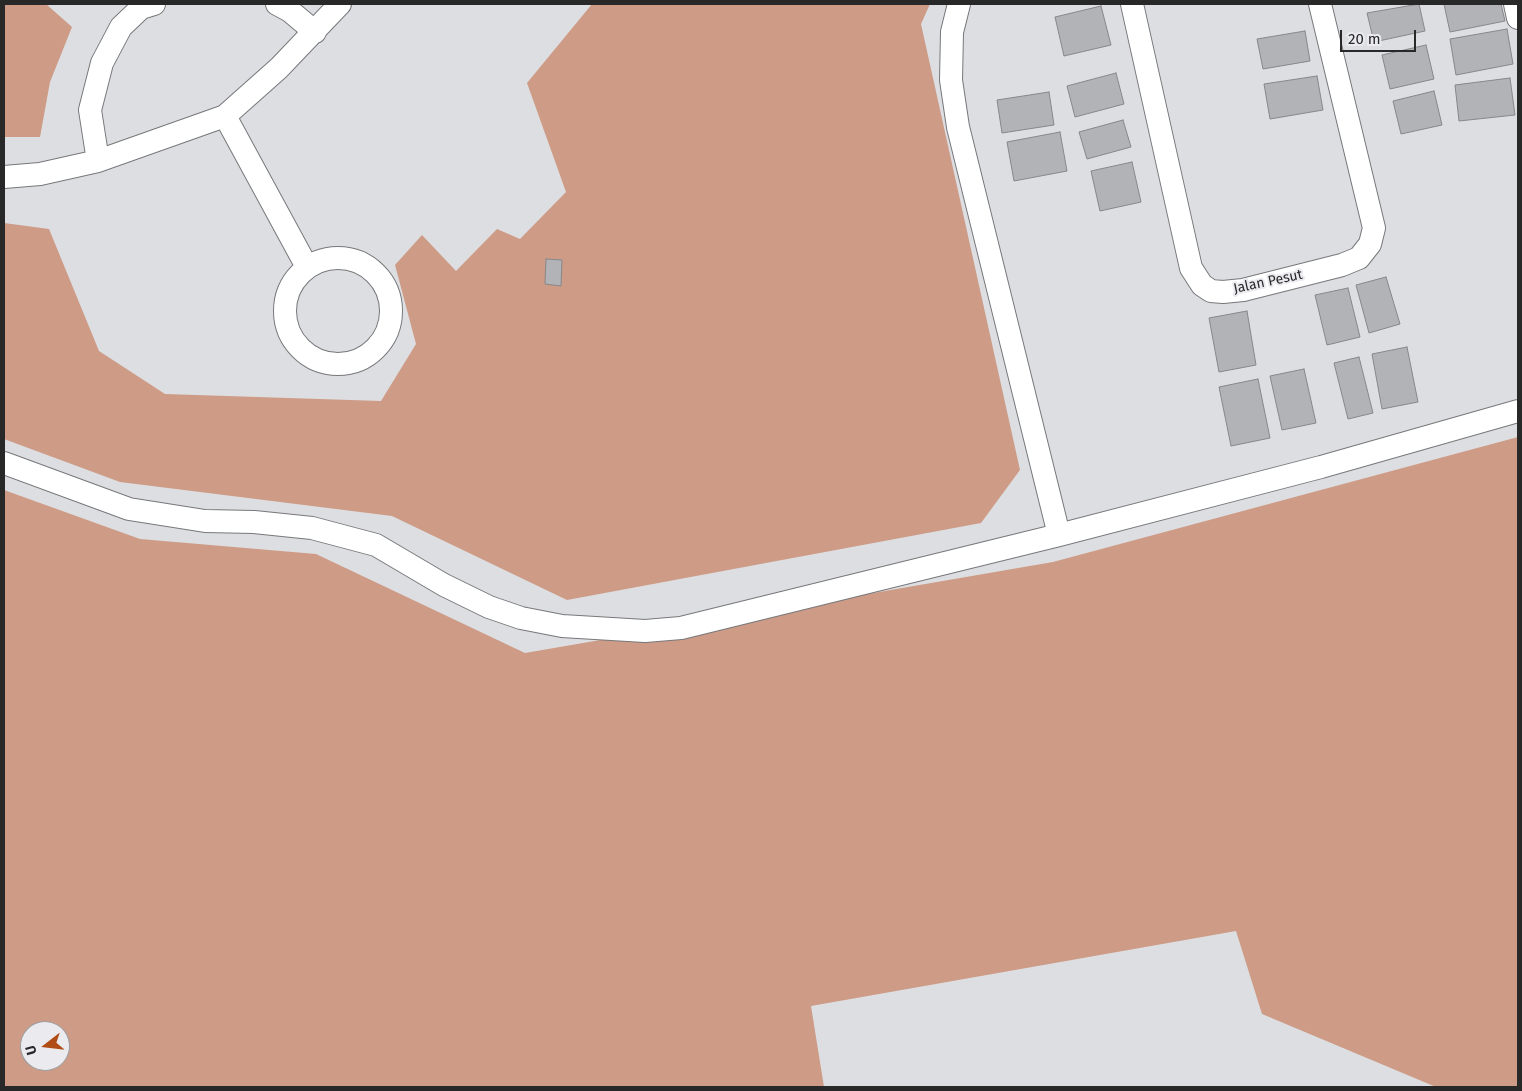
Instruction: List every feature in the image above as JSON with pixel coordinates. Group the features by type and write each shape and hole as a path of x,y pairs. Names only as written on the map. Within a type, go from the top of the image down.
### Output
{"street":[{"path":"98,161 90,110 102,63 121,27 141,8 154,4"},
{"path":"277,4 290,11 315,32"},
{"path":"4,177 40,174 98,161 225,116 279,68 340,4"},
{"path":"958,4 952,32 951,80 958,127 1059,535"},
{"name":"Jalan Pesut","path":"1132,4 1191,268 1202,285 1211,291 1223,292 1243,290 1342,265 1359,258 1370,244 1374,228 1320,4"},
{"path":"1515,4 1518,18"},
{"path":"225,116 307,267"},
{"path":"340,257 357,260 372,269 384,283 390,299 391,317 386,334 376,348 362,359 345,364 328,364 311,357 297,346 288,330 284,313 287,296 294,279 307,267 323,259 340,257"},
{"path":"4,463 129,509 205,521 254,522 312,528 376,545 444,585 489,607 521,618 562,626 599,630 646,631 681,628 1059,535 1321,467 1518,411"}],"shaded area":[{"path":"4,4 46,4 72,27 50,82 40,137 4,137"},
{"path":"592,4 930,4 921,24 1020,470 981,523 567,600 392,516 120,482 4,439 4,223 49,229 99,351 165,394 381,401 416,344 395,265 422,235 456,271 497,229 520,239 566,192 527,83"},
{"path":"1518,437 1518,1087 1436,1087 1262,1014 1236,931 811,1006 824,1087 4,1087 4,490 140,539 316,554 525,653 1053,562"}],"building":[{"path":"1419,4 1425,31 1374,42 1367,13"},
{"path":"1444,4 1501,4 1505,21 1450,32"},
{"path":"1101,6 1111,45 1064,56 1055,17"},
{"path":"1507,29 1513,64 1456,75 1450,39"},
{"path":"1305,31 1310,61 1263,69 1257,39"},
{"path":"1426,45 1434,79 1390,89 1382,55"},
{"path":"1116,73 1124,104 1075,117 1067,86"},
{"path":"1317,76 1323,110 1270,119 1264,84"},
{"path":"1510,78 1515,115 1459,121 1455,85"},
{"path":"1434,91 1442,125 1401,134 1393,101"},
{"path":"1049,92 1054,125 1002,133 997,100"},
{"path":"1123,120 1131,147 1087,159 1079,132"},
{"path":"1060,132 1067,171 1014,181 1007,142"},
{"path":"1132,162 1141,202 1100,211 1091,171"},
{"path":"546,259 562,260 561,286 545,284"},
{"path":"1386,277 1400,324 1369,333 1356,285"},
{"path":"1348,288 1360,337 1327,345 1315,295"},
{"path":"1247,311 1256,365 1219,372 1209,318"},
{"path":"1407,347 1418,402 1382,409 1372,354"},
{"path":"1359,357 1373,413 1348,419 1334,363"},
{"path":"1304,369 1316,423 1282,430 1270,376"},
{"path":"1258,379 1270,438 1231,446 1219,387"}]}
